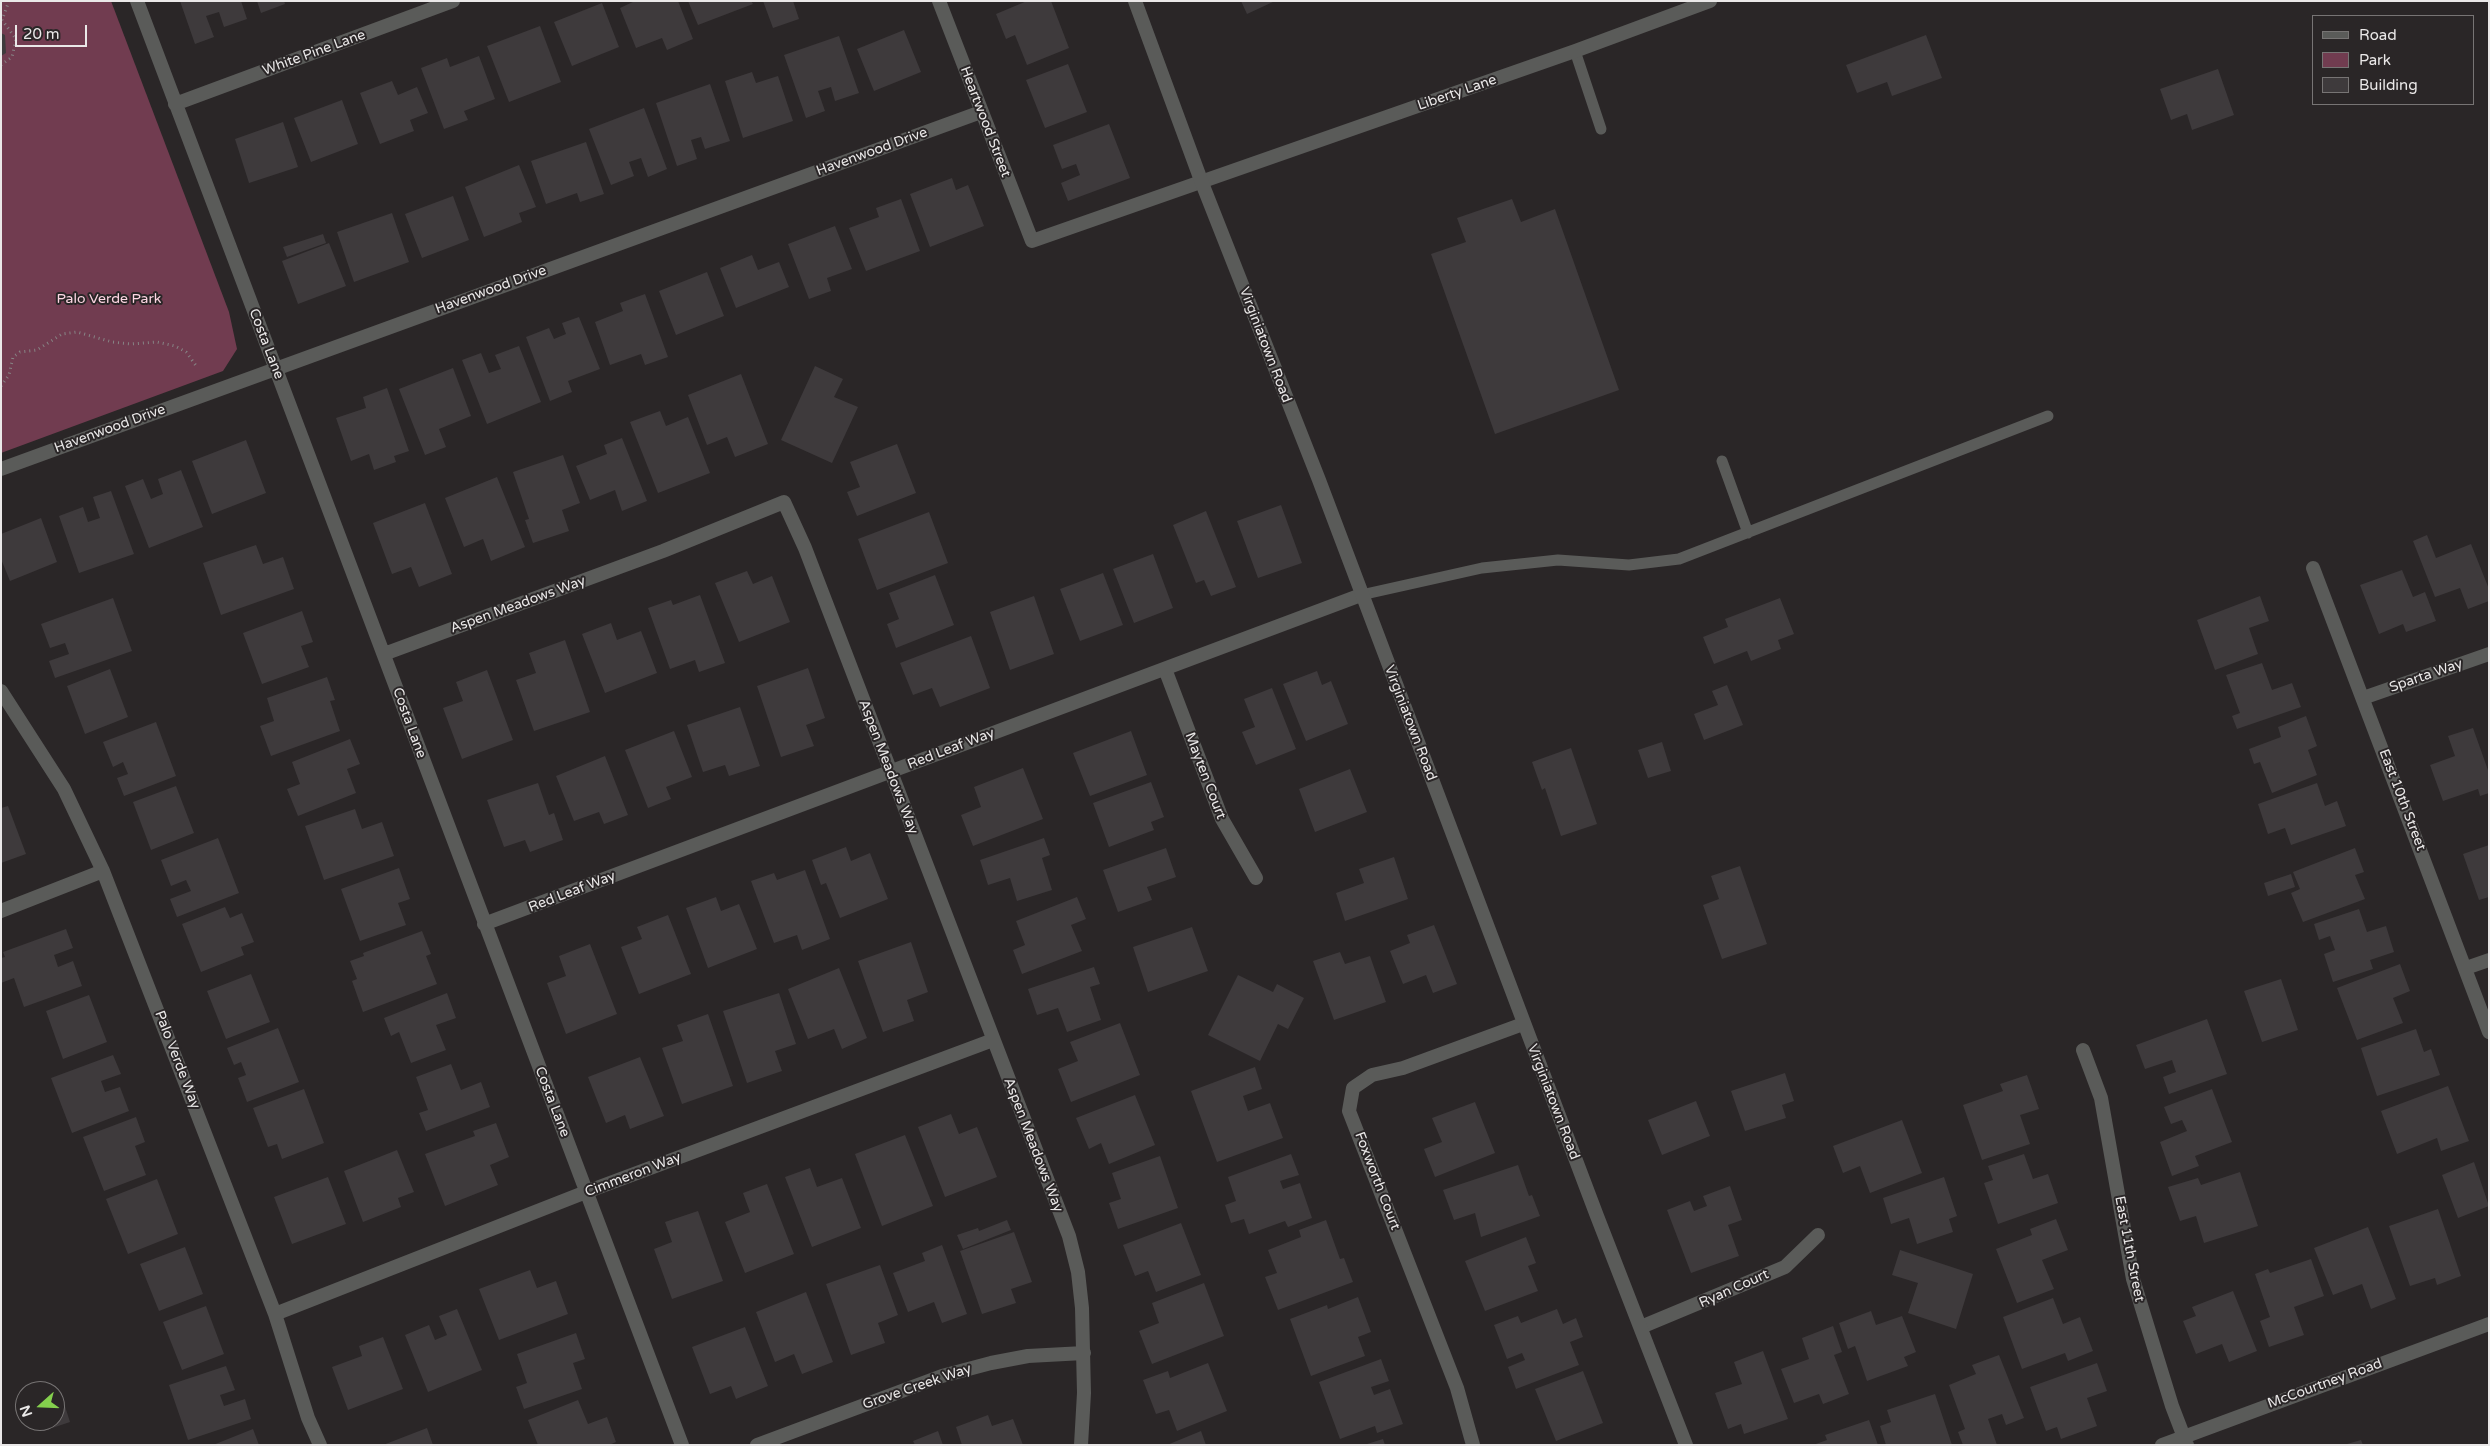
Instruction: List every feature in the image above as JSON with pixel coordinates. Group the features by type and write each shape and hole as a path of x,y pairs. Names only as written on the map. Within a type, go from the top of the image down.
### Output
{"street":[{"name":"Costa Lane","path":"137,1 682,1445"},
{"name":"White Pine Lane","path":"175,104 453,1"},
{"name":"Heartwood Street","path":"940,1 1032,241"},
{"name":"Virginiatown Road","path":"1135,1 1202,183 1319,480 1523,1024 1686,1445"},
{"name":"Liberty Lane","path":"1032,241 1575,52 1710,1"},
{"name":"Havenwood Drive","path":"1,469 981,112"},
{"name":"Aspen Meadows Way","path":"384,654 663,551 784,502 805,548 889,772 1069,1236 1078,1272 1084,1352 1081,1445"},
{"name":"East 10th Street","path":"2313,568 2489,1032"},
{"name":"Red Leaf Way","path":"484,924 1361,596"},
{"name":"Sparta Way","path":"2363,698 2489,654"},
{"name":"Mayten Court","path":"1165,669 1222,820 1256,878"},
{"name":"Palo Verde Way","path":"1,691 64,789 103,871 275,1314 308,1418 320,1445"},
{"path":"1,910 103,871"},
{"path":"2466,968 2489,960"},
{"name":"Foxworth Court","path":"1473,1445 1457,1388 1349,1111 1352,1088 1372,1075 1403,1068 1523,1024"},
{"name":"Cimmeron Way","path":"275,1314 586,1192 993,1040"},
{"name":"East 11th Street","path":"2084,1050 2101,1098 2132,1279 2185,1441"},
{"name":"Ryan Court","path":"1641,1327 1785,1267 1818,1235"},
{"name":"McCourtney Road","path":"2162,1445 2185,1441 2489,1324"},
{"name":"Grove Creek Way","path":"757,1445 942,1376 991,1363 1028,1356 1084,1352"}],"lane":[{"path":"1575,52 1601,129"},
{"path":"1361,596 1482,568 1558,560 1629,565 1679,559 2048,416"},
{"path":"1722,461 1748,532"}],"path":[{"path":"1,65 12,58 16,40 2,20 9,1"},
{"path":"1,386 8,376 13,357 20,352 37,350 62,334 77,332 112,342 131,344 157,342 175,346 186,352 197,367"}],"green space":[{"name":"Palo Verde Park","path":"1,1 111,1 229,312 237,349 223,371 1,453"}],"building":[{"path":"180,1 241,1 247,19 224,27 219,12 206,16 214,37 195,44"},
{"path":"257,1 284,1 285,4 261,13"},
{"path":"635,1 678,1 693,39 667,50 662,38 636,48 620,8"},
{"path":"688,1 751,1 753,4 698,25"},
{"path":"763,1 793,1 799,19 773,28"},
{"path":"1027,1 1051,1 1069,48 1027,65 1015,35 1006,39 996,14"},
{"path":"1241,1 1275,1 1247,14"},
{"path":"602,3 619,47 572,66 554,22"},
{"path":"540,26 561,82 509,102 487,46"},
{"path":"904,30 921,72 874,91 857,49"},
{"path":"1,33 5,35 6,53 1,56"},
{"path":"1926,35 1942,78 1892,96 1887,82 1857,93 1846,65"},
{"path":"839,36 859,93 835,101 831,87 818,91 825,111 806,118 784,55"},
{"path":"479,56 495,99 464,111 468,120 444,129 421,68 447,58 450,67"},
{"path":"1068,64 1087,112 1045,128 1026,80"},
{"path":"2218,69 2234,115 2192,130 2187,114 2171,120 2160,89"},
{"path":"752,72 756,83 778,76 793,121 743,138 725,81"},
{"path":"392,81 398,95 417,87 428,113 410,120 414,131 380,144 360,93"},
{"path":"710,84 730,141 705,149 701,137 691,140 697,159 677,166 656,103"},
{"path":"342,100 358,144 311,162 294,118"},
{"path":"644,108 667,169 648,177 641,158 629,162 634,176 611,185 589,129"},
{"path":"283,122 298,167 249,183 235,139"},
{"path":"1109,124 1130,178 1068,201 1061,183 1080,175 1076,164 1062,169 1053,145"},
{"path":"586,142 604,194 580,202 577,193 546,204 531,161"},
{"path":"519,165 536,207 519,213 522,222 484,237 465,187"},
{"path":"952,178 956,190 968,185 984,226 930,247 910,194"},
{"path":"453,196 469,240 422,258 405,214"},
{"path":"901,199 920,251 866,271 849,228 879,217 876,208"},
{"path":"1512,199 1521,222 1555,209 1619,390 1495,434 1431,254 1466,242 1457,218"},
{"path":"392,213 409,262 354,282 337,232"},
{"path":"835,226 852,269 827,278 831,291 809,299 788,244"},
{"path":"323,234 326,243 287,257 283,247"},
{"path":"329,243 346,286 298,304 282,261"},
{"path":"752,255 758,270 779,262 789,287 736,308 720,268"},
{"path":"707,272 724,316 676,335 659,291"},
{"path":"645,294 668,357 645,365 641,354 610,365 595,322 623,311 620,303"},
{"path":"579,317 600,369 568,381 572,392 550,401 526,337 549,328 554,339 566,334 562,323"},
{"path":"519,346 541,402 487,424 462,360 481,353 489,373 501,369 495,355"},
{"path":"815,366 843,379 834,397 858,407 832,463 781,440"},
{"path":"453,368 471,416 439,429 446,447 425,455 399,389"},
{"path":"741,374 768,444 735,457 727,437 707,445 688,395"},
{"path":"387,388 409,451 394,456 396,462 374,470 369,454 351,461 336,418 366,408 363,397"},
{"path":"660,411 666,426 688,417 710,473 658,493 630,422"},
{"path":"622,438 647,501 622,511 615,490 590,500 576,466 607,454 604,445"},
{"path":"246,440 266,493 212,514 192,461"},
{"path":"897,444 916,493 857,516 847,492 860,487 850,462"},
{"path":"563,455 580,503 562,510 569,531 533,543 525,520 529,519 513,472"},
{"path":"181,470 203,527 149,548 125,486 143,479 151,499 163,494 158,479"},
{"path":"497,477 525,547 491,561 483,539 464,547 445,498"},
{"path":"111,491 134,554 79,573 59,516 83,507 88,522 100,518 93,497"},
{"path":"425,503 452,574 419,587 411,567 392,574 373,523"},
{"path":"1281,505 1302,563 1258,578 1237,521"},
{"path":"1206,511 1236,587 1211,596 1204,580 1196,583 1173,525"},
{"path":"929,512 948,563 877,590 858,539"},
{"path":"41,518 57,562 10,581 1,559 1,534"},
{"path":"2427,535 2436,558 2471,544 2489,589 2489,601 2468,609 2460,588 2435,597 2413,541"},
{"path":"256,545 263,564 283,557 294,589 221,615 203,563"},
{"path":"1153,554 1173,608 1134,623 1113,569"},
{"path":"2402,570 2413,597 2425,592 2436,621 2406,632 2403,624 2379,634 2360,585"},
{"path":"747,571 753,584 772,576 790,622 739,642 715,583"},
{"path":"1103,573 1123,625 1080,641 1060,589"},
{"path":"935,575 954,625 896,648 887,624 899,619 889,593"},
{"path":"700,595 725,663 699,672 695,660 670,669 648,608 671,600 673,605"},
{"path":"1034,596 1054,654 1010,670 990,612"},
{"path":"2260,596 2269,621 2249,628 2258,654 2215,670 2197,620"},
{"path":"113,598 132,651 55,678 49,661 69,654 65,643 50,648 41,624"},
{"path":"1780,598 1794,634 1778,640 1781,649 1751,661 1747,651 1714,664 1703,637 1728,627 1725,619"},
{"path":"302,611 313,642 301,646 309,667 262,684 243,633"},
{"path":"611,623 617,640 641,631 657,673 605,693 582,634"},
{"path":"971,636 990,688 940,707 932,688 913,695 900,663"},
{"path":"565,640 590,712 534,731 516,680 536,673 529,653"},
{"path":"2262,663 2272,690 2292,683 2301,707 2237,729 2232,716 2240,713 2226,675"},
{"path":"808,668 825,718 806,725 814,746 781,757 757,686"},
{"path":"110,669 128,717 85,734 67,686"},
{"path":"487,670 513,740 462,759 443,708 463,701 456,682"},
{"path":"1317,671 1322,685 1331,681 1348,724 1306,741 1283,684"},
{"path":"327,677 335,700 330,701 340,731 271,756 260,726 274,721 267,698"},
{"path":"1727,685 1743,725 1704,740 1694,714 1718,705 1712,691"},
{"path":"1272,688 1296,749 1256,765 1242,732 1255,727 1244,699"},
{"path":"740,707 760,766 729,776 725,765 703,772 687,725"},
{"path":"2306,716 2317,746 2308,750 2317,775 2272,793 2260,762 2254,764 2249,749 2281,737 2278,727"},
{"path":"156,722 176,776 124,796 117,778 128,774 123,762 113,767 103,742"},
{"path":"2473,728 2489,773 2489,793 2480,796 2478,789 2443,801 2430,765 2455,756 2448,736"},
{"path":"674,731 692,777 666,787 671,799 648,808 625,750"},
{"path":"1131,731 1147,775 1090,796 1073,753"},
{"path":"350,739 360,764 347,769 356,793 298,816 287,789 300,784 292,762"},
{"path":"1662,742 1671,771 1648,778 1638,750"},
{"path":"1571,748 1597,824 1561,836 1545,788 1542,790 1532,762"},
{"path":"605,756 628,815 604,824 599,812 574,821 556,776"},
{"path":"1023,768 1043,819 973,846 961,815 981,807 974,787"},
{"path":"1350,769 1367,812 1315,832 1299,789"},
{"path":"1151,782 1164,817 1151,822 1154,830 1109,847 1093,803"},
{"path":"538,783 549,815 554,813 563,840 530,852 525,840 504,847 487,800"},
{"path":"2317,783 2325,806 2337,801 2346,826 2291,845 2285,828 2268,834 2258,804"},
{"path":"176,786 194,833 151,850 133,802"},
{"path":"8,806 26,854 1,863 1,808"},
{"path":"355,809 362,829 382,822 394,856 324,880 305,826"},
{"path":"218,838 239,893 177,917 170,899 191,891 186,880 171,886 161,860"},
{"path":"1044,838 1050,855 1042,858 1052,890 1017,901 1010,878 988,885 980,860"},
{"path":"2489,845 2489,897 2479,900 2463,854"},
{"path":"846,847 851,861 870,853 888,899 840,918 826,883 821,885 812,860"},
{"path":"1166,848 1176,877 1147,887 1152,900 1118,912 1103,870"},
{"path":"2355,848 2364,872 2355,875 2365,899 2303,922 2291,893 2300,889 2293,872"},
{"path":"1394,857 1408,899 1345,921 1336,893 1364,883 1359,869"},
{"path":"1740,866 1767,944 1722,959 1703,905 1719,899 1711,876"},
{"path":"399,868 410,899 398,903 406,925 360,941 341,889"},
{"path":"805,870 830,939 802,950 797,935 774,943 751,881 774,873 777,880"},
{"path":"2291,874 2295,887 2268,896 2264,883"},
{"path":"716,897 721,911 739,904 757,949 708,968 686,908"},
{"path":"1077,897 1086,919 1071,925 1082,951 1022,974 1013,950 1025,945 1016,921"},
{"path":"225,907 230,918 242,913 254,942 241,947 244,955 201,972 182,924"},
{"path":"2359,909 2367,932 2386,926 2394,952 2370,960 2373,969 2333,982 2324,954 2335,950 2330,936 2319,940 2314,924"},
{"path":"668,915 691,974 639,994 621,947 642,939 637,927"},
{"path":"1434,925 1457,984 1433,993 1426,975 1403,984 1390,951 1410,943 1407,935"},
{"path":"1192,927 1208,971 1148,992 1133,947"},
{"path":"66,929 73,948 54,955 58,967 73,961 82,986 24,1007 14,978 1,983 1,958 5,957 3,952"},
{"path":"422,931 431,954 426,956 437,984 363,1012 352,981 357,979 350,961 364,956 363,953"},
{"path":"911,942 928,992 907,1000 914,1021 883,1032 858,961"},
{"path":"590,944 617,1014 566,1034 547,983 566,976 559,956"},
{"path":"1340,952 1345,964 1370,956 1386,1002 1334,1020 1313,961"},
{"path":"2400,964 2410,991 2393,998 2403,1023 2357,1040 2337,988"},
{"path":"1094,967 1100,984 1090,987 1101,1020 1067,1032 1058,1008 1037,1015 1028,989"},
{"path":"839,968 867,1038 842,1049 834,1029 808,1039 788,989"},
{"path":"251,974 270,1022 226,1039 207,991"},
{"path":"1238,975 1273,992 1277,984 1304,998 1288,1029 1278,1024 1260,1061 1208,1035"},
{"path":"2281,979 2298,1030 2262,1042 2244,991"},
{"path":"447,993 456,1018 436,1025 446,1050 411,1063 399,1032 391,1036 384,1018"},
{"path":"779,993 796,1044 775,1051 782,1071 747,1083 723,1011"},
{"path":"89,995 107,1042 63,1059 46,1011"},
{"path":"708,1014 733,1086 682,1104 662,1048 683,1041 677,1025"},
{"path":"2207,1019 2227,1074 2169,1094 2163,1077 2176,1072 2172,1060 2145,1069 2136,1045"},
{"path":"1120,1023 1140,1075 1071,1102 1058,1069 1078,1061 1070,1042"},
{"path":"278,1028 299,1082 247,1102 238,1078 246,1075 241,1062 234,1065 227,1048"},
{"path":"2416,1029 2424,1052 2431,1049 2440,1075 2377,1096 2361,1048"},
{"path":"113,1055 121,1074 101,1081 105,1092 120,1087 129,1111 72,1133 51,1078"},
{"path":"640,1057 664,1116 630,1129 625,1115 606,1123 588,1077"},
{"path":"451,1064 461,1090 481,1082 490,1107 426,1131 419,1113 428,1110 416,1077"},
{"path":"1255,1067 1262,1089 1243,1096 1248,1111 1270,1103 1283,1138 1217,1162 1191,1091"},
{"path":"1785,1073 1794,1101 1782,1105 1786,1118 1745,1131 1731,1091"},
{"path":"2027,1075 2039,1109 2020,1115 2030,1144 1982,1160 1963,1105 2003,1091 2000,1084"},
{"path":"2448,1086 2469,1141 2441,1151 2437,1138 2397,1154 2381,1111"},
{"path":"304,1089 324,1143 282,1159 277,1144 268,1147 253,1108"},
{"path":"2212,1089 2232,1142 2195,1156 2199,1166 2172,1176 2160,1142 2187,1131 2182,1120 2171,1124 2164,1107"},
{"path":"1135,1095 1155,1145 1109,1164 1101,1143 1089,1149 1076,1118"},
{"path":"1696,1101 1710,1136 1662,1155 1648,1120"},
{"path":"1475,1102 1495,1153 1435,1177 1424,1149 1442,1142 1432,1118"},
{"path":"951,1114 959,1134 977,1127 997,1177 945,1197 918,1127"},
{"path":"136,1117 145,1142 135,1146 146,1175 104,1191 83,1137"},
{"path":"1902,1120 1922,1173 1870,1193 1860,1166 1843,1173 1833,1146"},
{"path":"496,1123 509,1157 490,1165 498,1185 445,1206 425,1154 475,1136 473,1131"},
{"path":"905,1135 933,1206 882,1226 855,1154"},
{"path":"397,1150 414,1192 398,1198 401,1207 363,1222 344,1171"},
{"path":"1291,1154 1299,1175 1280,1181 1283,1189 1300,1183 1312,1218 1288,1227 1285,1221 1249,1234 1244,1219 1231,1223 1225,1205 1236,1201 1228,1177"},
{"path":"2024,1154 2033,1179 2048,1174 2058,1203 1998,1224 1984,1183 1993,1180 1988,1166"},
{"path":"1160,1156 1178,1208 1118,1229 1109,1203 1121,1199 1112,1173"},
{"path":"2474,1162 2489,1206 2458,1218 2442,1175"},
{"path":"1518,1165 1529,1196 1532,1195 1540,1216 1481,1237 1475,1213 1454,1220 1443,1190"},
{"path":"810,1168 817,1187 842,1178 861,1228 812,1247 785,1177"},
{"path":"2240,1172 2258,1226 2204,1243 2196,1216 2180,1221 2168,1187 2198,1178 2201,1185"},
{"path":"328,1177 346,1224 292,1244 274,1197"},
{"path":"1944,1177 1957,1216 1949,1219 1953,1232 1917,1244 1909,1218 1891,1224 1883,1198"},
{"path":"157,1179 178,1234 128,1254 106,1199"},
{"path":"767,1184 794,1254 745,1273 725,1222 750,1212 743,1193"},
{"path":"1730,1186 1742,1220 1728,1225 1739,1256 1691,1273 1667,1210 1690,1201 1694,1211 1707,1206 1703,1196"},
{"path":"2438,1209 2461,1276 2437,1285 2435,1278 2410,1286 2389,1226"},
{"path":"698,1211 723,1281 672,1299 654,1249 672,1242 665,1222"},
{"path":"2056,1219 2068,1250 2042,1260 2054,1289 2017,1303 1996,1249 2032,1235 2030,1229"},
{"path":"1007,1220 1011,1230 963,1249 957,1235 978,1228 979,1231"},
{"path":"1326,1220 1340,1259 1344,1258 1353,1282 1278,1310 1265,1277 1277,1273 1268,1250 1301,1237 1299,1230"},
{"path":"1181,1223 1201,1275 1156,1292 1148,1271 1135,1276 1123,1245"},
{"path":"2368,1227 2396,1299 2371,1309 2362,1284 2333,1295 2314,1248"},
{"path":"1014,1232 1032,1282 1011,1289 1016,1303 982,1314 960,1251"},
{"path":"1526,1237 1536,1263 1528,1266 1538,1291 1485,1311 1465,1261"},
{"path":"942,1245 967,1314 942,1323 934,1302 908,1312 893,1273 925,1261 922,1253"},
{"path":"185,1247 203,1294 159,1311 140,1264"},
{"path":"1900,1250 1973,1274 1956,1329 1908,1313 1918,1283 1892,1275"},
{"path":"2311,1259 2324,1296 2294,1307 2304,1335 2269,1347 2260,1321 2270,1317 2255,1274 2268,1269 2270,1273"},
{"path":"880,1265 898,1315 878,1323 885,1343 851,1355 826,1284"},
{"path":"530,1270 537,1288 556,1281 568,1314 499,1340 479,1289"},
{"path":"1204,1283 1224,1336 1152,1364 1139,1331 1159,1323 1152,1303"},
{"path":"2233,1291 2257,1351 2229,1362 2222,1344 2196,1354 2183,1321 2196,1316 2192,1307"},
{"path":"806,1292 833,1362 802,1374 794,1354 775,1362 756,1312"},
{"path":"1358,1297 1371,1332 1358,1337 1365,1356 1311,1376 1290,1319 1327,1305 1328,1309"},
{"path":"2053,1298 2063,1324 2080,1317 2093,1351 2068,1361 2065,1353 2022,1369 2003,1317"},
{"path":"206,1306 224,1354 182,1370 163,1322"},
{"path":"457,1309 482,1370 428,1392 405,1335 429,1325 435,1340 447,1335 439,1316"},
{"path":"1557,1309 1563,1324 1576,1318 1583,1337 1570,1342 1579,1365 1516,1389 1508,1367 1525,1360 1522,1353 1507,1359 1494,1325 1518,1316 1521,1323"},
{"path":"1871,1311 1876,1325 1902,1316 1916,1352 1904,1357 1908,1366 1867,1381 1855,1346 1848,1349 1839,1323"},
{"path":"1833,1326 1842,1352 1834,1355 1849,1394 1823,1404 1819,1394 1794,1403 1781,1369 1809,1359 1802,1338"},
{"path":"745,1327 768,1386 736,1399 731,1386 710,1394 692,1347"},
{"path":"576,1333 585,1359 573,1363 582,1389 524,1409 516,1387 527,1383 517,1354"},
{"path":"383,1337 403,1389 348,1410 332,1367 362,1356 359,1346"},
{"path":"1763,1351 1788,1419 1744,1434 1741,1424 1728,1429 1715,1393 1742,1384 1734,1362"},
{"path":"1999,1355 2024,1418 2006,1425 2002,1414 1988,1419 1997,1445 1963,1445 1958,1432 1965,1429 1949,1385 1976,1374 1972,1365"},
{"path":"1381,1359 1389,1381 1371,1387 1374,1395 1390,1389 1403,1424 1377,1433 1375,1426 1340,1439 1319,1382"},
{"path":"1208,1363 1227,1411 1177,1431 1169,1410 1156,1414 1143,1380 1168,1371 1170,1378"},
{"path":"2097,1363 2107,1391 2087,1398 2097,1426 2061,1439 2057,1427 2046,1431 2030,1387"},
{"path":"226,1366 235,1390 220,1395 224,1406 245,1399 251,1419 188,1440 169,1385"},
{"path":"1583,1371 1603,1423 1556,1441 1535,1389"},
{"path":"1935,1394 1952,1445 1886,1445 1880,1426 1891,1422 1887,1410"},
{"path":"578,1400 588,1424 607,1417 616,1442 609,1445 538,1445 528,1420"},
{"path":"65,1406 70,1422 65,1424"},
{"path":"988,1415 992,1426 1013,1419 1023,1445 962,1445 956,1427"},
{"path":"1869,1420 1878,1445 1813,1445 1827,1440 1825,1435"},
{"path":"427,1428 433,1445 383,1445"},
{"path":"253,1429 259,1445 213,1445"},
{"path":"938,1431 943,1445 915,1445 913,1441"},
{"path":"1201,1431 1206,1445 1167,1445"},
{"path":"1383,1439 1385,1445 1367,1445 1367,1444"},
{"path":"2361,1440 2363,1445 2347,1445 2347,1444"}]}
